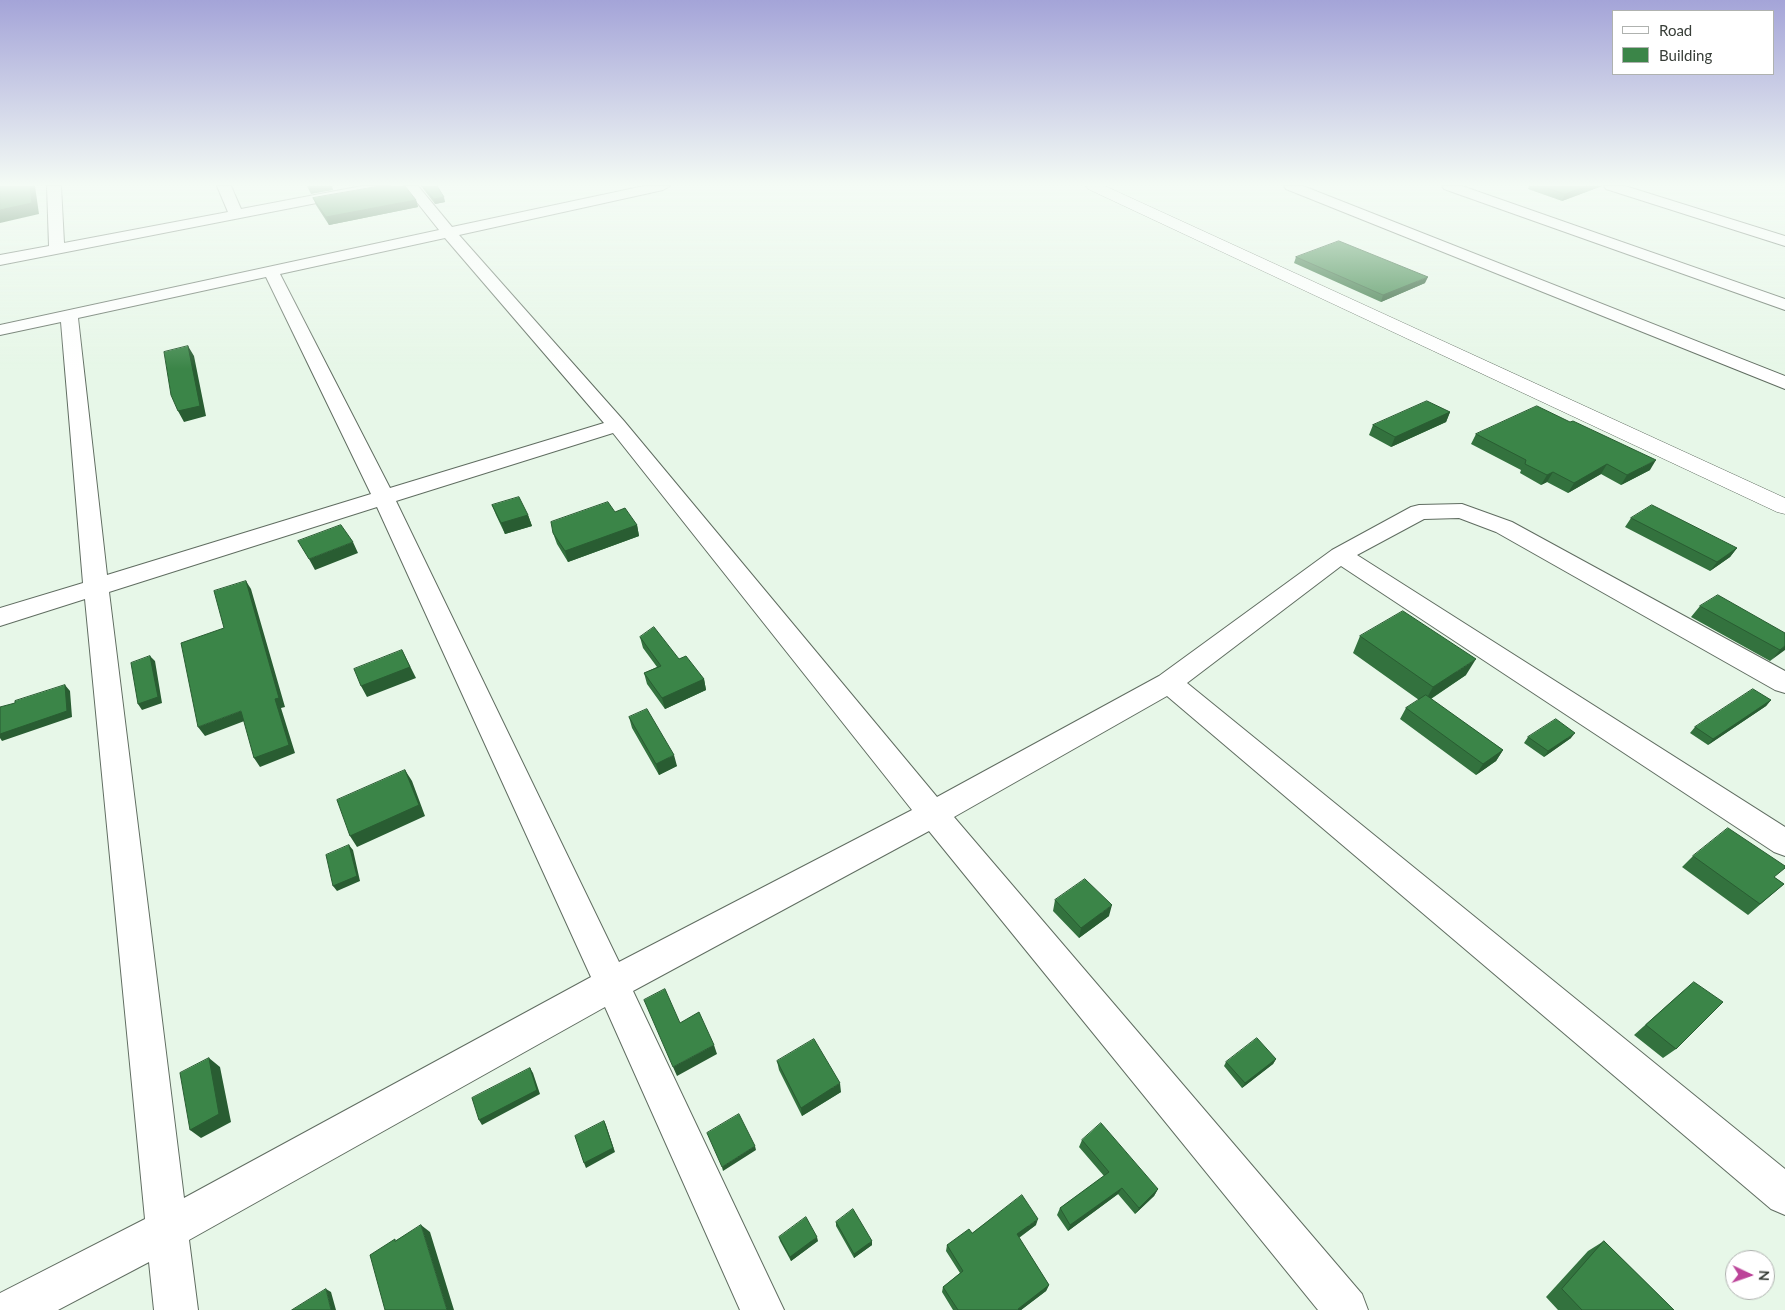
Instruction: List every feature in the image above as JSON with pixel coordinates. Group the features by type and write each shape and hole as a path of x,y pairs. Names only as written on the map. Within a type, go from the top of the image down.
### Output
{"street":[{"path":"0,260 72,247"},
{"path":"0,330 380,247"},
{"path":"461,247 618,425 933,814 1346,1310"},
{"path":"1225,247 1785,507"},
{"path":"1444,247 1785,383"},
{"path":"1622,247 1785,305"},
{"path":"272,271 384,498 612,984 762,1310"},
{"path":"69,315 96,588 176,1310"},
{"path":"0,617 618,425"},
{"path":"13,1310 167,1230 612,984 933,814 1169,683 1340,555 1419,512 1462,511 1504,527 1785,683"},
{"path":"1340,555 1785,844"},
{"path":"1169,683 1785,1195"}],"building":[{"path":"1323,247 1354,247 1428,277 1383,295 1296,257"},
{"path":"188,346 200,406 178,411 171,395 164,352"},
{"path":"1427,401 1450,412 1395,437 1373,425"},
{"path":"1537,406 1656,460 1627,475 1607,464 1574,483 1553,472 1547,475 1525,464 1526,460 1476,434"},
{"path":"519,497 528,515 501,523 492,505"},
{"path":"608,502 615,512 625,508 637,525 565,551 553,533 551,522"},
{"path":"1652,505 1737,548 1717,562 1631,518"},
{"path":"341,525 353,542 309,559 298,541"},
{"path":"246,581 279,698 275,699 289,745 254,758 241,711 198,727 181,643 224,628 214,591"},
{"path":"1718,595 1785,633 1785,646 1780,650 1700,606"},
{"path":"1403,611 1476,659 1433,687 1360,636"},
{"path":"654,627 679,659 686,656 704,679 662,698 644,673 661,666 640,637"},
{"path":"402,650 410,667 361,686 354,669"},
{"path":"150,656 158,697 138,704 131,663"},
{"path":"65,685 67,711 0,734 0,707"},
{"path":"1753,689 1771,700 1713,739 1695,727"},
{"path":"1426,695 1503,750 1483,764 1406,708"},
{"path":"647,709 674,755 656,764 629,717"},
{"path":"1556,719 1575,733 1548,751 1528,737"},
{"path":"405,770 419,805 350,836 337,800"},
{"path":"1728,828 1785,866 1774,877 1784,884 1760,904 1693,856"},
{"path":"349,845 357,876 333,886 326,855"},
{"path":"1085,879 1112,905 1081,928 1055,900"},
{"path":"1694,982 1723,1002 1676,1049 1646,1025"},
{"path":"665,989 680,1023 699,1012 714,1045 673,1067 644,1000"},
{"path":"1257,1038 1276,1059 1245,1083 1226,1062"},
{"path":"814,1039 840,1083 801,1108 777,1061"},
{"path":"209,1058 219,1114 190,1130 180,1073"},
{"path":"530,1068 537,1090 479,1120 472,1098"},
{"path":"739,1114 755,1146 722,1167 707,1133"},
{"path":"604,1121 613,1148 584,1163 575,1136"},
{"path":"1101,1123 1158,1189 1139,1208 1122,1188 1070,1225 1060,1208 1109,1172 1082,1140"},
{"path":"1022,1195 1038,1219 1017,1234 1049,1285 1019,1310 958,1310 943,1287 963,1271 947,1245 969,1229 972,1233"},
{"path":"853,1209 872,1241 854,1254 836,1222"},
{"path":"806,1217 817,1237 790,1257 779,1237"},
{"path":"421,1225 447,1310 385,1310 370,1255"},
{"path":"1604,1241 1674,1310 1582,1310 1562,1289"},
{"path":"326,1289 331,1310 292,1310"}]}
